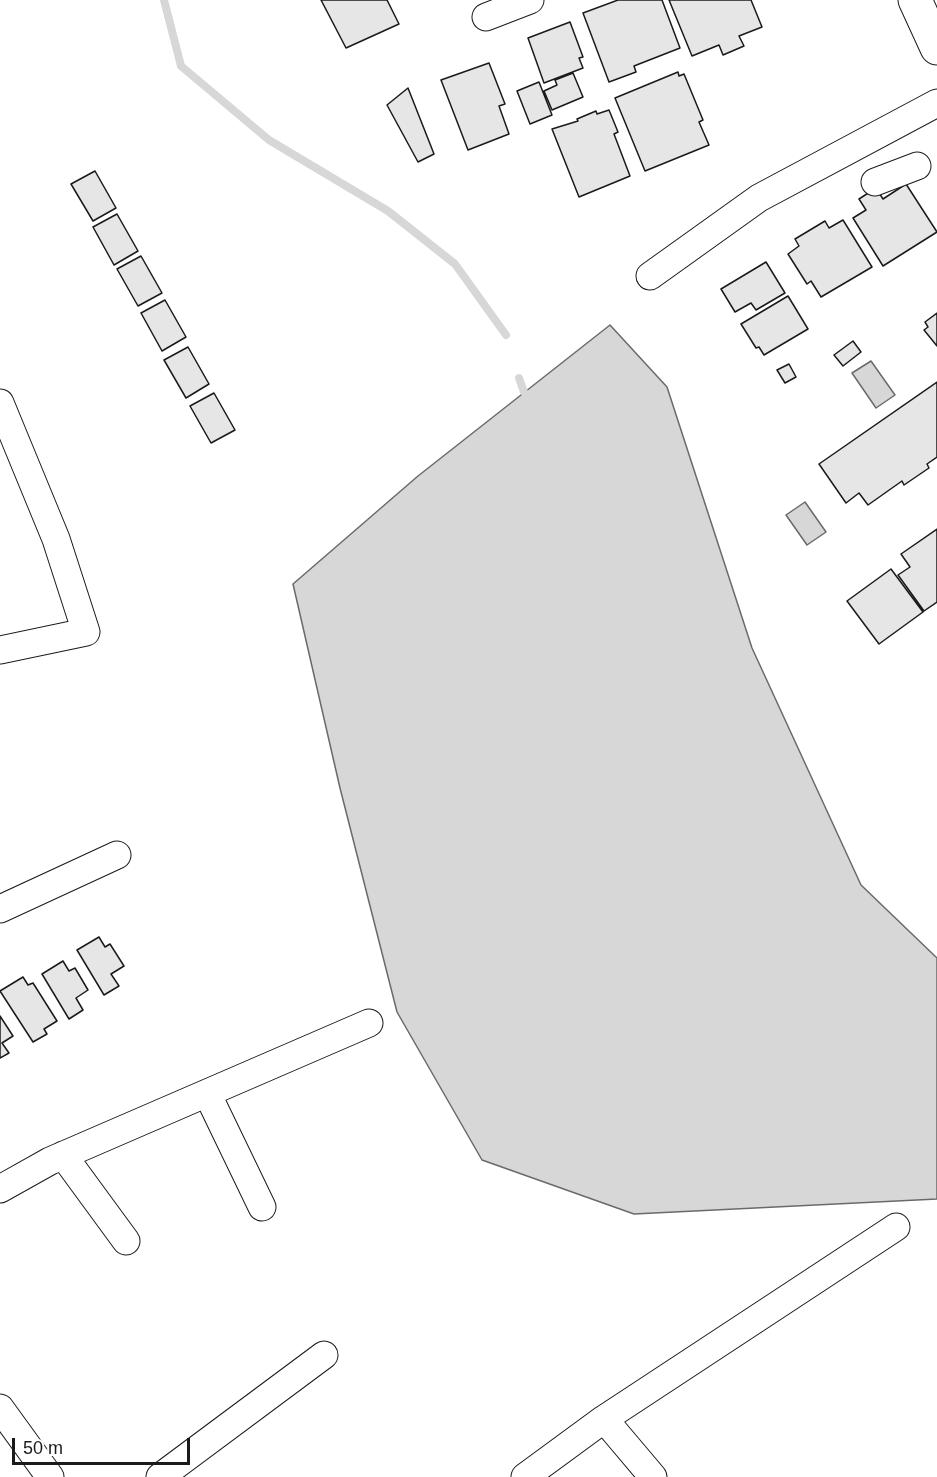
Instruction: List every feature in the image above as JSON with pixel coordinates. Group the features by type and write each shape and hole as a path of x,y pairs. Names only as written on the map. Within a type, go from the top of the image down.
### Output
{"main road":[{"path":"915,0 937,48"}],"street":[{"path":"486,17 530,0"},
{"path":"650,276 759,198 937,104"},
{"path":"880,134 895,174"},
{"path":"0,403 56,539 86,632 0,650"},
{"path":"0,909 117,855"},
{"path":"0,1189 63,1155 369,1023"},
{"path":"207,1093 262,1207"},
{"path":"63,1155 126,1241"},
{"path":"525,1477 603,1419 896,1227"},
{"path":"160,1477 324,1354"},
{"path":"0,1408 50,1477"},
{"path":"603,1419 653,1477"}],"shaded area":[{"path":"610,325 667,387 752,648 861,885 937,958 937,1199 634,1214 482,1160 397,1012 340,788 293,584 418,476"},
{"path":"871,361 895,395 876,408 852,373"},
{"path":"805,502 826,532 807,545 786,515"}],"building":[{"path":"321,0 387,0 399,24 346,48"},
{"path":"618,0 662,0 680,48 634,66 636,72 609,82 583,13"},
{"path":"669,0 751,0 762,27 739,36 744,46 723,55 719,45 692,56"},
{"path":"570,22 583,57 579,58 583,68 544,83 528,38"},
{"path":"489,63 505,104 499,106 509,134 468,150 441,80"},
{"path":"678,72 679,76 684,74 703,120 699,122 709,145 645,171 615,98"},
{"path":"573,73 583,97 552,110 544,91 557,85 555,80"},
{"path":"539,82 552,115 530,124 517,91"},
{"path":"408,88 434,154 418,162 387,105"},
{"path":"609,110 618,132 614,134 630,176 579,197 552,129 578,121 577,119 596,111 597,114"},
{"path":"95,171 116,208 93,221 71,184"},
{"path":"906,184 937,232 883,266 853,218 866,210 859,199 876,188 883,199"},
{"path":"117,214 138,251 114,265 93,227"},
{"path":"843,220 872,267 821,297 811,281 807,284 788,254 799,246 795,239 825,221 829,228"},
{"path":"141,256 162,293 138,306 117,269"},
{"path":"766,262 785,293 756,310 751,303 735,312 721,289"},
{"path":"788,296 808,329 764,355 759,347 756,348 741,324"},
{"path":"165,300 186,337 162,351 141,313"},
{"path":"937,313 937,346 924,330 928,327 925,322"},
{"path":"853,341 861,352 843,366 834,355"},
{"path":"188,347 209,384 186,398 164,360"},
{"path":"789,364 796,377 785,383 777,370"},
{"path":"937,382 937,457 927,464 929,468 904,485 902,481 868,505 859,493 846,503 819,464"},
{"path":"214,393 235,430 211,443 190,406"},
{"path":"937,529 937,602 924,611 898,575 910,567 901,554"},
{"path":"891,569 923,612 879,644 847,601"},
{"path":"99,937 105,947 110,944 124,966 111,974 119,986 104,995 77,950"},
{"path":"63,961 69,971 75,968 88,990 76,998 83,1010 69,1019 42,974"},
{"path":"23,977 28,985 33,983 57,1021 44,1029 47,1034 33,1042 0,991"},
{"path":"0,1016 13,1036 2,1043 9,1053 0,1058"}],"waterway":[{"path":"164,0 181,66 269,140 388,211 455,264 506,335"},
{"path":"519,378 524,392"}]}
